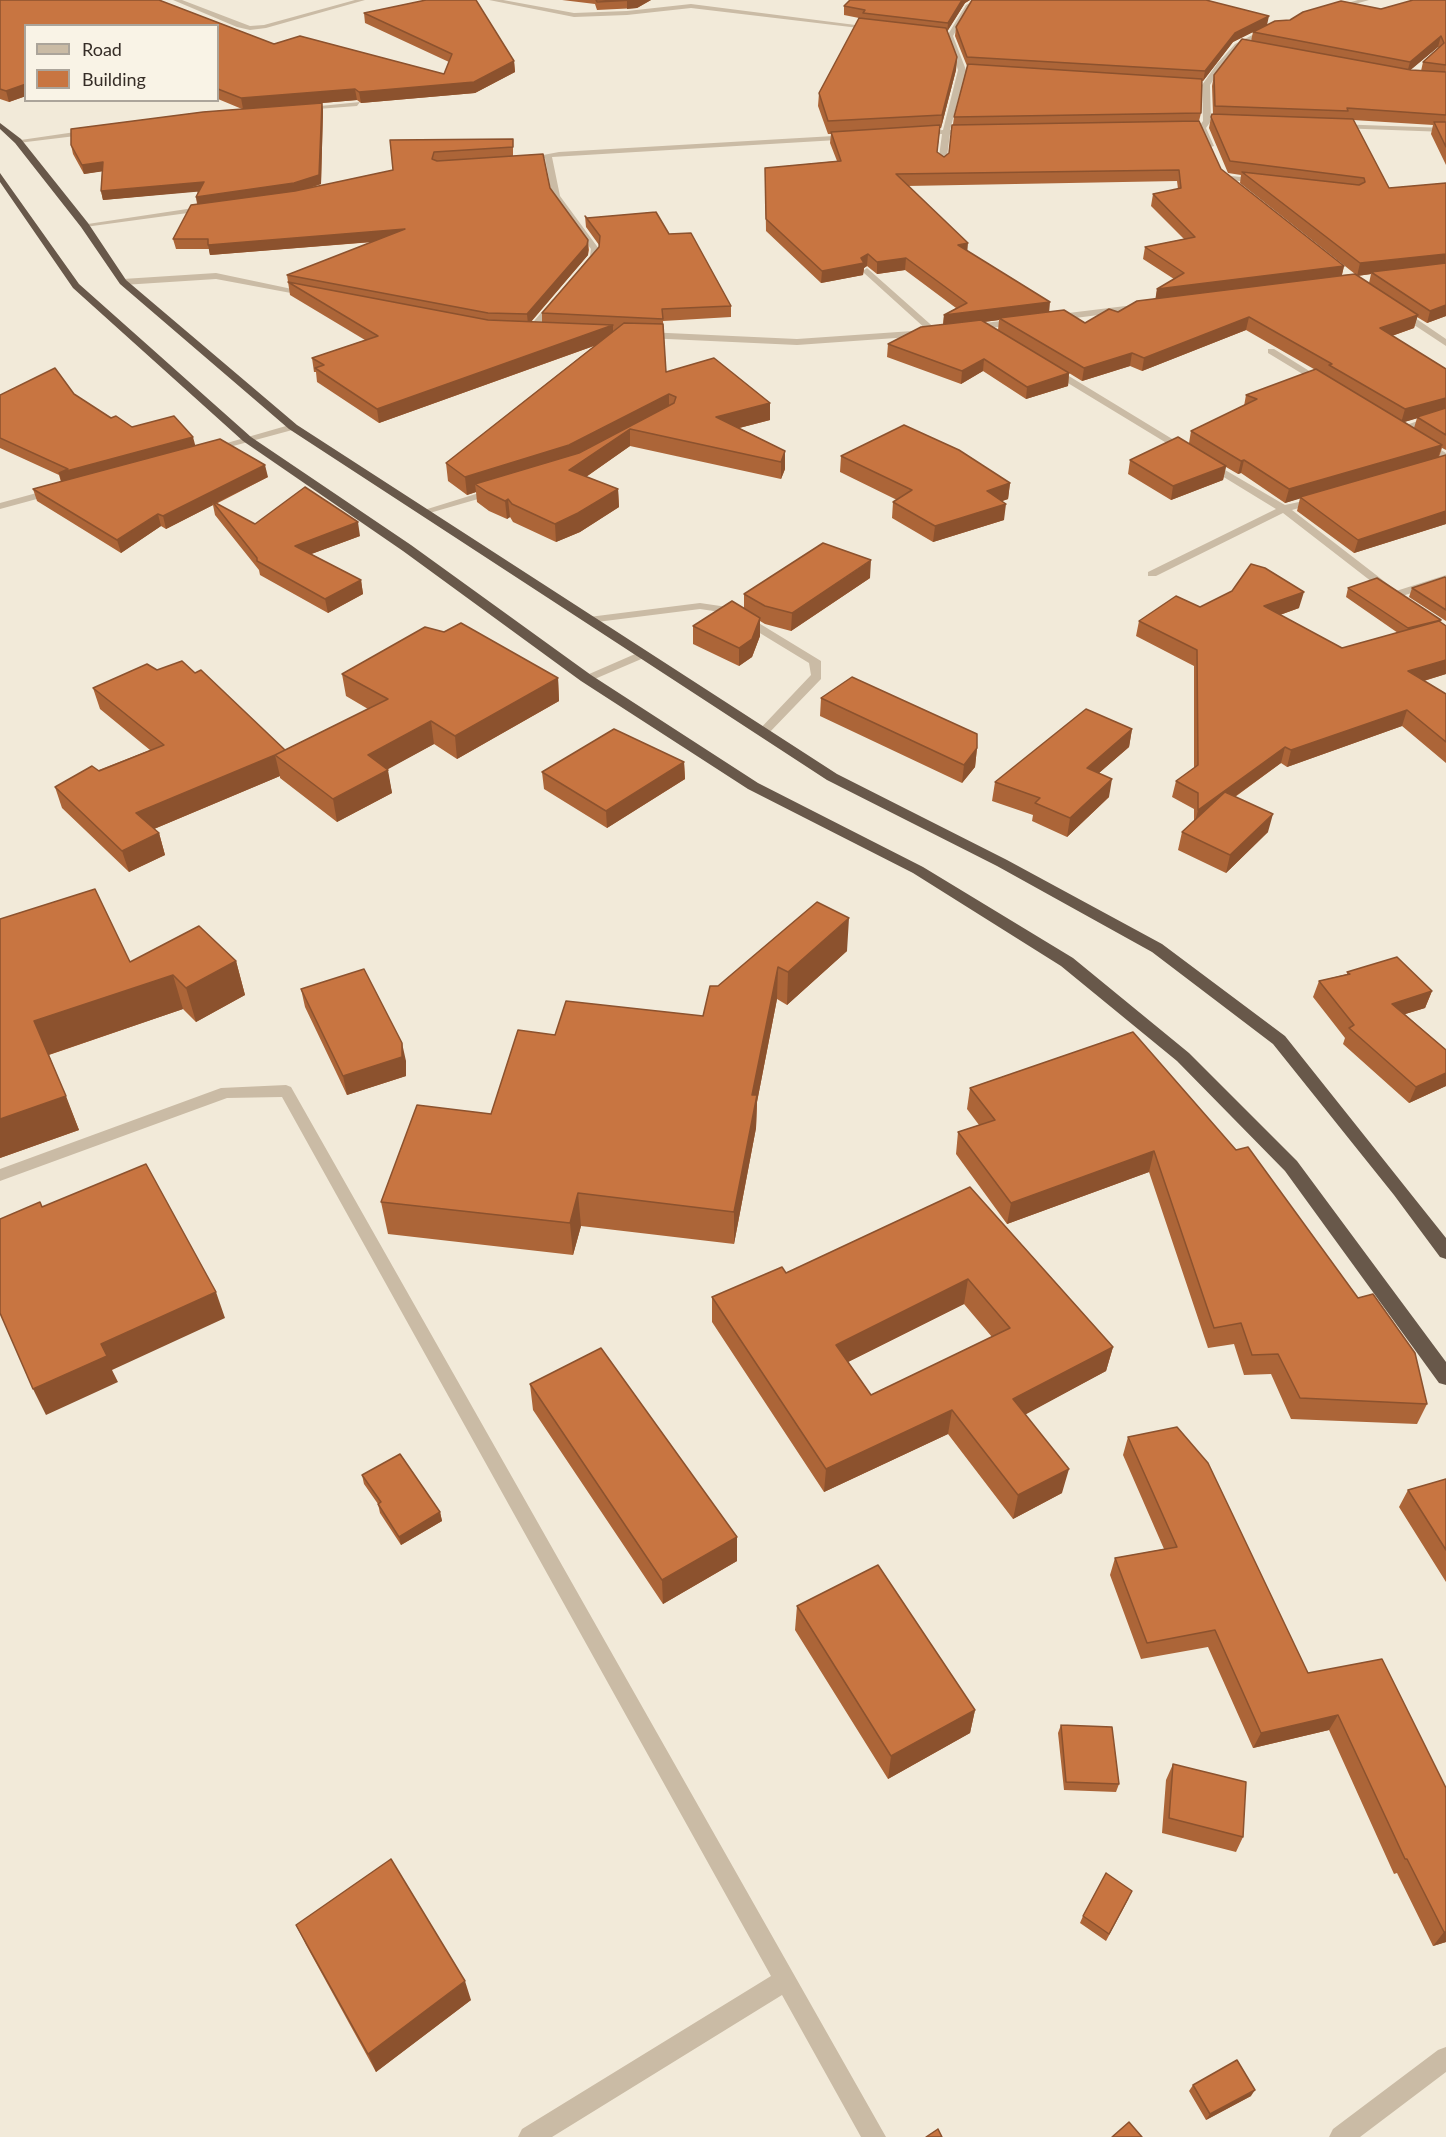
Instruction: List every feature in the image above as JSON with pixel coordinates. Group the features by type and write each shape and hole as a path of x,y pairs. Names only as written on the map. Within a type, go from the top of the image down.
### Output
{"highway":[{"path":"0,125 18,141 85,225 123,282 293,427 426,511 642,655 832,777 1002,862 1157,948 1270,1033 1279,1041 1400,1190 1446,1252"},
{"path":"0,176 76,286 248,439 407,548 586,678 753,786 918,870 1057,956 1183,1057 1291,1166 1446,1377"}],"street":[{"path":"176,0 239,26 250,28 264,27 362,0"},
{"path":"492,0 574,15 627,13 691,6 880,28"},
{"path":"950,36 968,6 980,0"},
{"path":"1321,12 1366,0"},
{"path":"1215,157 1205,124 1206,85 1219,65 1237,45 1280,25"},
{"path":"938,35 950,36"},
{"path":"942,164 946,132 962,70 950,36"},
{"path":"1237,45 1248,47"},
{"path":"962,70 974,71"},
{"path":"1194,84 1206,85"},
{"path":"298,109 357,104"},
{"path":"1191,128 1219,122"},
{"path":"1327,126 1446,130"},
{"path":"18,141 99,130"},
{"path":"911,134 981,131"},
{"path":"516,160 549,158 559,154 864,136"},
{"path":"549,158 556,196 595,249 594,256 580,272"},
{"path":"1219,167 1223,177 1240,191"},
{"path":"1223,177 1267,182"},
{"path":"85,225 214,207"},
{"path":"867,271 935,333"},
{"path":"123,282 216,276 318,295"},
{"path":"531,330 559,297"},
{"path":"1039,320 1156,305"},
{"path":"1392,306 1446,343"},
{"path":"958,330 1027,321"},
{"path":"980,326 1000,339"},
{"path":"520,329 543,330"},
{"path":"635,334 797,342 946,331"},
{"path":"1271,351 1330,387"},
{"path":"1041,363 1284,509 1399,598 1446,578"},
{"path":"1400,429 1446,414"},
{"path":"1390,423 1446,457"},
{"path":"202,451 293,427"},
{"path":"426,511 506,487"},
{"path":"0,506 68,488"},
{"path":"1152,574 1284,509 1327,496"},
{"path":"589,620 700,606 730,610 815,662 816,676 763,732"},
{"path":"586,678 642,655"},
{"path":"0,1175 226,1092 286,1091 874,2137"},
{"path":"531,2137 786,1980"},
{"path":"1341,2137 1446,2058"}],"building":[{"path":"0,0 159,0 274,44 300,36 444,74 452,54 364,13 426,0 476,0 514,61 474,82 359,92 355,89 241,98 219,89 219,24 24,24 24,85 6,91 0,89"},
{"path":"596,0 633,0 597,2"},
{"path":"850,0 962,0 948,23 863,13 865,10 844,6"},
{"path":"972,0 1206,0 1269,16 1235,33 1205,71 967,57 956,27"},
{"path":"1413,0 1446,0 1446,65 1423,62 1444,43 1441,36 1410,62 1253,32 1275,21 1290,20 1303,12 1341,1 1381,9"},
{"path":"859,18 946,28 957,57 942,115 828,121 819,93"},
{"path":"1242,39 1411,70 1446,72 1446,115 1347,108 1348,111 1215,106 1214,75"},
{"path":"968,64 1202,79 1201,113 954,117"},
{"path":"322,103 319,175 294,183 196,197 204,182 101,191 103,162 82,165 71,145 71,129 203,112"},
{"path":"1212,114 1353,119 1389,188 1446,183 1446,254 1360,263 1242,172 1359,185 1365,182 1364,178 1230,161 1211,117"},
{"path":"1199,121 1221,169 1344,266 1157,289 1184,273 1145,247 1195,237 1153,194 1181,188 1179,170 896,174 968,243 958,245 1050,302 944,315 967,303 906,258 877,262 868,254 861,258 864,263 822,271 766,219 765,168 841,161 831,132 940,125 937,152 944,157 949,153 952,125"},
{"path":"1434,122 1446,122 1446,147"},
{"path":"513,139 513,147 434,152 432,159 437,161 543,154 550,188 588,240 587,245 527,314 488,313 287,275 405,229 208,245 208,239 173,239 191,205 295,191 393,170 390,140"},
{"path":"656,212 669,234 691,233 731,306 662,309 663,319 542,313 599,247 600,236 585,216 587,218"},
{"path":"1446,263 1446,305 1430,311 1371,272"},
{"path":"1355,274 1418,315 1380,328 1446,369 1446,398 1405,409 1249,317 1144,358 1132,353 1084,368 999,318 1064,310 1085,323 1109,309 1118,312 1137,301"},
{"path":"288,282 488,320 613,325 377,409 315,368 324,365 312,358 378,336"},
{"path":"981,320 1069,373 1027,387 984,359 962,371 888,344 921,327"},
{"path":"624,323 663,324 666,372 714,358 770,403 716,417 785,451 781,462 630,429 569,470 618,489 555,524 475,484 579,453 674,403 676,397 669,394 569,445 465,477 446,463"},
{"path":"55,368 74,394 111,418 116,416 132,427 174,416 193,437 59,473 68,469 0,438 0,395"},
{"path":"1316,369 1442,445 1289,489 1244,460 1241,461 1191,431 1257,399 1246,395"},
{"path":"1446,408 1446,435 1417,417"},
{"path":"904,425 959,450 1010,483 987,491 1006,504 935,526 893,502 912,490 841,456"},
{"path":"1178,437 1226,466 1173,486 1130,460"},
{"path":"220,439 265,465 163,516 158,514 117,540 33,489"},
{"path":"1446,455 1446,511 1358,540 1300,497"},
{"path":"305,487 358,522 295,546 361,580 325,599 257,561 257,558 212,501 255,524"},
{"path":"823,543 871,560 792,613 765,606 744,594"},
{"path":"1251,564 1265,568 1304,592 1264,606 1342,648 1439,621 1446,626 1446,660 1408,671 1446,694 1446,742 1407,710 1291,750 1285,747 1198,810 1198,793 1176,781 1198,765 1197,650 1139,621 1176,596 1200,607 1232,591"},
{"path":"1445,577 1446,610 1412,588"},
{"path":"1377,578 1441,620 1408,628 1348,588"},
{"path":"732,601 760,618 752,639 739,648 693,626"},
{"path":"461,623 558,678 455,736 431,721 368,755 388,770 333,799 275,755 388,699 342,674 425,627 444,632"},
{"path":"182,661 195,673 201,670 285,750 136,813 159,833 122,851 55,787 92,766 99,771 164,745 93,688 147,664 157,670"},
{"path":"852,677 977,734 977,748 964,765 821,698"},
{"path":"1086,709 1132,729 1087,768 1112,779 1070,818 1035,803 1040,798 995,782"},
{"path":"614,729 684,762 606,811 542,772"},
{"path":"1225,792 1273,814 1230,855 1182,832"},
{"path":"95,889 130,962 199,926 236,961 186,988 173,975 34,1021 66,1096 0,1119 0,919"},
{"path":"817,902 849,918 788,972 778,967 752,1095 757,1095 734,1212 578,1193 570,1223 381,1202 417,1105 491,1114 518,1030 555,1035 566,1001 703,1016 710,986 718,986"},
{"path":"1397,957 1432,991 1392,1004 1446,1050 1446,1073 1416,1087 1349,1028 1354,1025 1319,981 1350,974 1347,972"},
{"path":"364,969 402,1043 402,1057 343,1076 301,989"},
{"path":"1133,1032 1236,1150 1248,1147 1358,1298 1373,1294 1415,1353 1427,1404 1300,1398 1278,1354 1252,1355 1241,1323 1214,1328 1154,1151 1011,1203 958,1132 995,1120 970,1088"},
{"path":"146,1164 216,1292 101,1344 107,1356 33,1389 0,1313 0,1219 40,1202 42,1207"},
{"path":"970,1187 1113,1347 1013,1399 1069,1469 1018,1495 952,1410 826,1469 712,1297 782,1267 786,1273","holes":["968,1279 1010,1328 871,1395 836,1345"]},
{"path":"601,1348 737,1537 662,1580 530,1384"},
{"path":"1177,1427 1208,1463 1308,1673 1382,1659 1446,1788 1446,1932 1405,1859 1338,1715 1261,1733 1215,1630 1147,1643 1115,1558 1177,1547 1128,1437"},
{"path":"400,1454 440,1512 399,1537 378,1504 381,1502 362,1475"},
{"path":"1446,1479 1446,1550 1408,1490"},
{"path":"878,1565 975,1710 891,1756 797,1606"},
{"path":"1061,1725 1112,1727 1119,1784 1066,1782"},
{"path":"1173,1764 1246,1782 1243,1837 1169,1818"},
{"path":"391,1859 465,1981 368,2054 296,1925"},
{"path":"1106,1873 1132,1891 1109,1934 1083,1916"},
{"path":"1237,2060 1255,2090 1210,2114 1193,2085"},
{"path":"1129,2122 1142,2137 1112,2137"},
{"path":"938,2129 942,2137 926,2137"}]}
